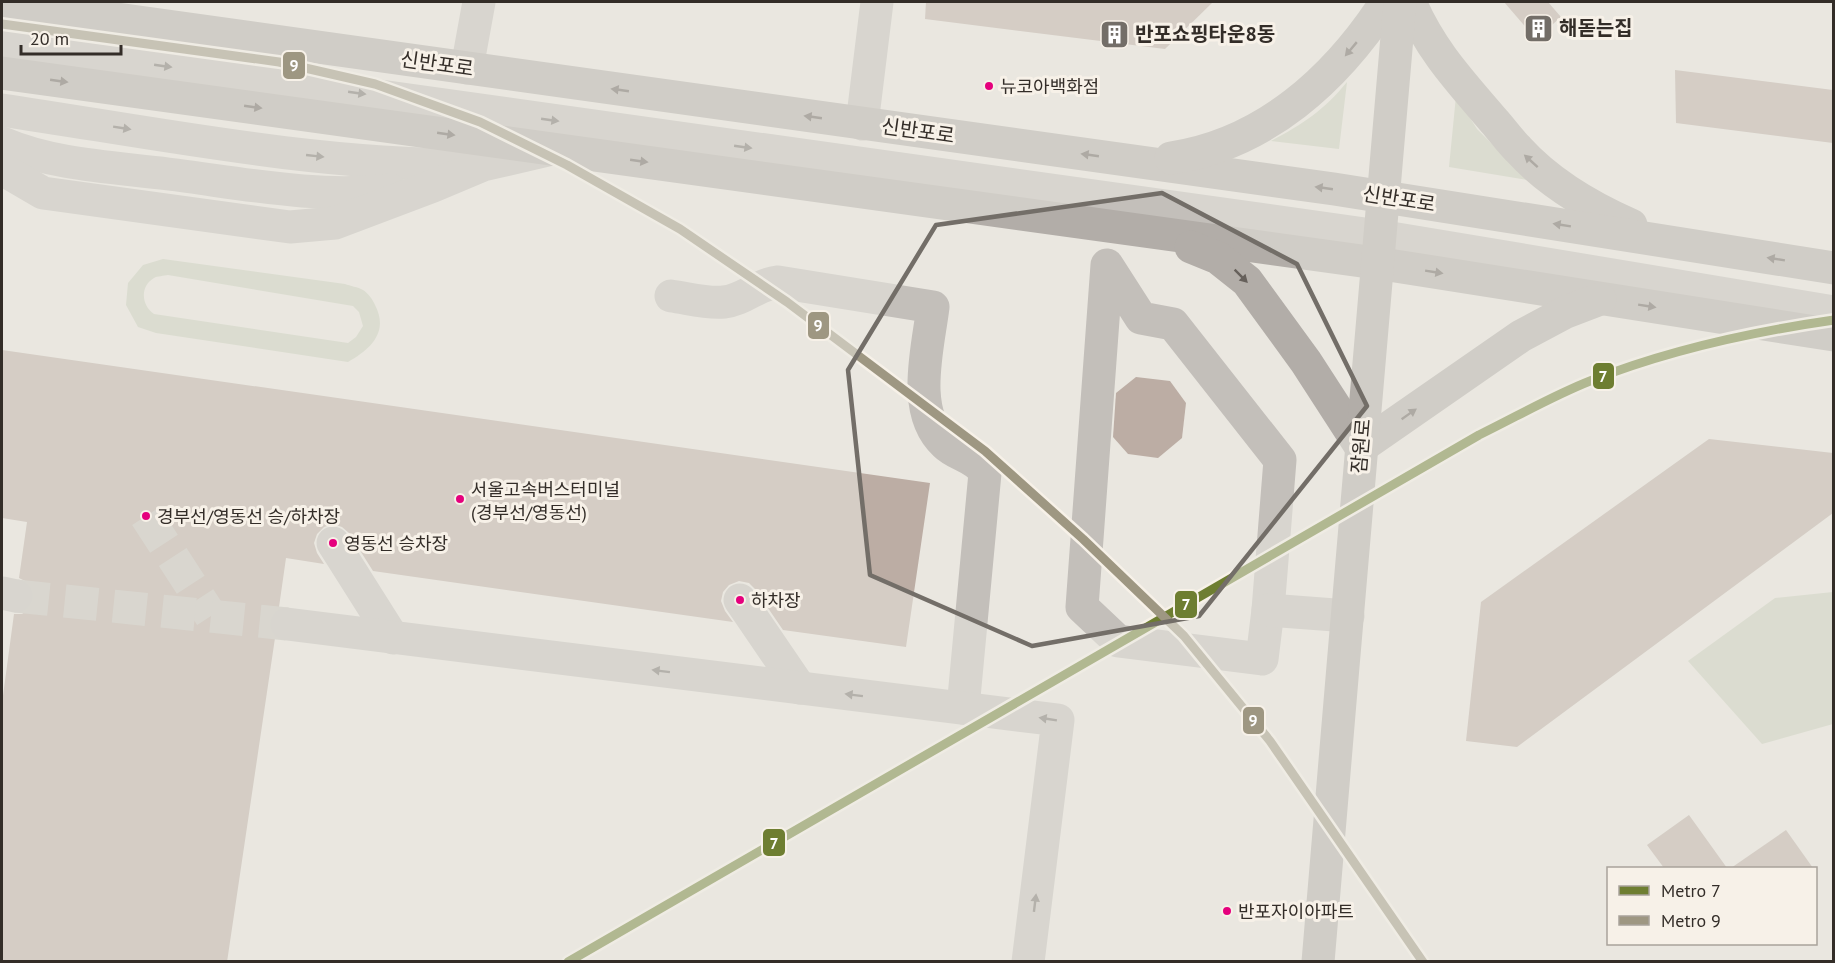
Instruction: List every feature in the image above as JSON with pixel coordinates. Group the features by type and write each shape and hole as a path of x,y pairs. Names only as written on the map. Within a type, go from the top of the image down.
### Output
{"main road":[{"path":"1142,162 1190,155 1219,147 1238,140 1276,117 1316,86 1351,50 1386,2"},
{"name":"잠원로","path":"1318,962 1377,250 1400,2"},
{"path":"1410,2 1431,43 1445,64 1518,150 1590,205 1671,242"},
{"name":"신반포로","path":"2,3 93,9 237,36 1382,196 1833,268"},
{"path":"2,73 1105,226 1377,250 1600,298 1833,335"},
{"path":"1105,226 1198,249 1218,258 1241,275 1306,362 1361,447 1521,336 1559,315 1600,298"}],"street":[{"path":"467,68 479,2"},
{"path":"862,123 877,2"},
{"path":"2,28 237,36"},
{"path":"2,43 1377,250 1833,312"},
{"path":"2,110 283,152 425,165 483,165"},
{"path":"2,143 56,159 300,191 358,194 441,182"},
{"path":"2,169 43,193 290,227 334,223 483,165 553,149"},
{"path":"2,164 16,171 49,180 300,211 369,209"},
{"path":"1105,226 1107,265 1082,608 1118,641 1262,659 1280,460 1173,324 1141,318 1107,265"},
{"path":"671,296 724,302 742,297 759,287 778,282 933,307 924,390 927,418 932,429 945,444 979,464 985,473 963,708"},
{"path":"333,543 393,638"},
{"path":"740,600 800,688"},
{"path":"1268,610 1348,616"},
{"path":"287,624 1058,720 1028,962"}],"highlighted area":[{"path":"1162,193 1297,264 1367,406 1199,616 1032,646 870,575 848,370 936,225"}],"green space":[{"path":"1347,82 1339,149 1271,141 1312,116"},
{"path":"1456,96 1477,129 1528,180 1449,167"},
{"path":"163,259 345,284 363,290 372,299 379,315 379,331 364,351 348,362 156,333 138,327 126,305 128,283 143,265","holes":["168,275 353,306 359,312 363,326 356,337 348,343 154,314 147,306 144,291 155,277"]},
{"path":"1833,592 1833,724 1762,744 1688,661 1775,598"}],"building":[{"name":"반포쇼핑타운8동","path":"926,2 1213,2 1165,49 925,19"},
{"name":"해돋는집","path":"1504,2 1548,2 1561,17 1536,39"},
{"path":"1675,70 1833,90 1833,143 1676,123"},
{"path":"2,350 930,483 906,647 783,630 755,589 749,583 739,581 729,585 723,592 721,601 733,622 373,571 349,533 333,524 324,527 317,534 314,543 324,564 286,558 279,607 272,613 269,621 270,631 275,638 227,962 2,962 2,703 14,614 22,614 29,609 34,599 34,591 29,583 19,578 27,522 2,518"},
{"path":"1136,377 1170,381 1186,403 1182,438 1158,458 1128,454 1113,437 1116,393"},
{"path":"1709,439 1833,453 1833,513 1517,747 1466,741 1481,602"},
{"path":"1689,815 1726,867 1663,867 1647,845"},
{"path":"1786,830 1812,867 1732,867"}],"tunnel":[{"path":"146,516 211,616"},
{"path":"16,596 287,624"}],"metro line":[{"name":"9","path":"2,24 279,62 375,84 480,122 567,165 680,229 787,302 985,451 1083,539 1184,636 1270,741 1423,962"},
{"name":"7","path":"568,962 1479,435 1534,407 1590,381 1679,351 1740,336 1834,320"}],"place":[{"name":"해돋는집","path":"1538,28"},
{"name":"반포쇼핑타운8동","path":"1114,34"},
{"name":"뉴코아백화점","path":"989,86"},
{"name":"서울고속버스터미널 (경부선/영동선)","path":"460,499"},
{"name":"경부선/영동선 승/하차장","path":"146,516"},
{"name":"영동선 승차장","path":"333,543"},
{"name":"하차장","path":"740,600"},
{"name":"반포자이아파트","path":"1227,911"}]}
